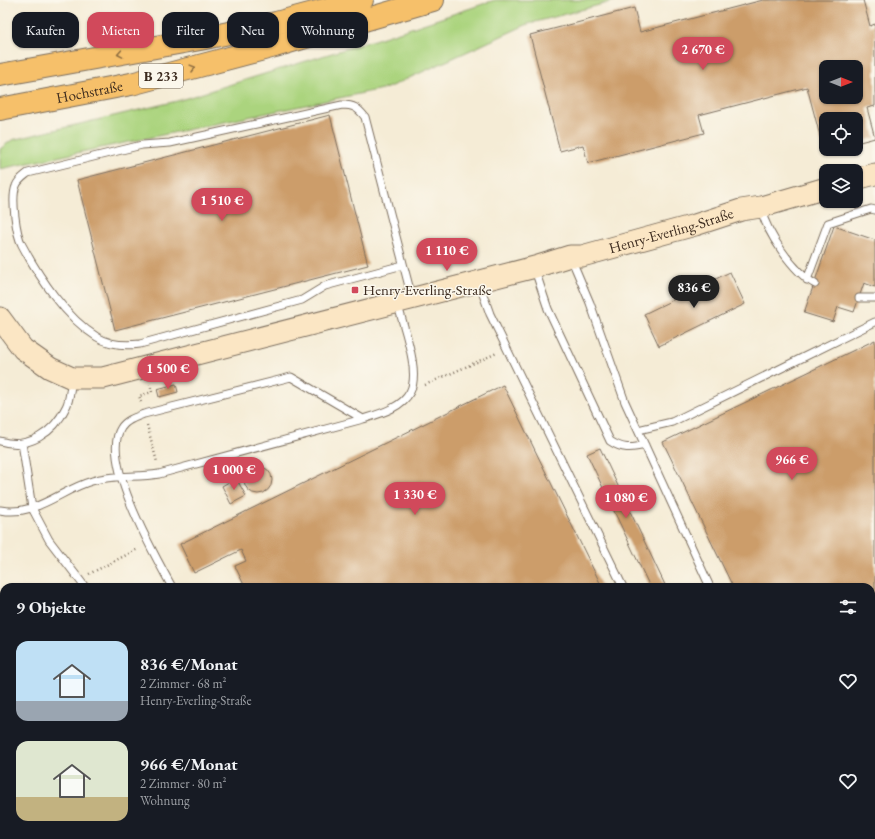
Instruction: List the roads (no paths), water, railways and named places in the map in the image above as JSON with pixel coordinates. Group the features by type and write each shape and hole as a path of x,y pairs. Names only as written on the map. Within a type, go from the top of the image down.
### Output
{"main road":[{"name":"B 233","path":"0,75 200,39 276,23 362,0"},
{"name":"Hochstraße","path":"46,102 131,84 275,46 433,0"},
{"name":"B 233","path":"0,109 46,102"},
{"path":"0,121 46,102"}],"street":[{"path":"863,177 875,174"},
{"name":"Henry-Everling-Straße","path":"0,318 23,349 50,368 72,378 103,378 535,267 570,256 582,256 695,225 741,210 761,207 819,190"}],"lane":[{"path":"0,510 13,512 32,508 92,481 121,476 133,478 159,474 363,419 391,409 405,399 414,382 414,369 404,300 403,265 364,117 359,110 352,105 342,105 178,141 142,145 28,173 19,179 15,187 14,212 22,244 52,292 74,320 97,337 113,344 127,345 164,338 302,300 325,286 403,265"},
{"path":"761,207 764,222 785,255 807,280 815,284"},
{"path":"807,280 828,223 871,209 875,210"},
{"path":"570,256 590,303 625,402 708,583"},
{"path":"535,267 548,309 610,441 618,446 632,449 645,445"},
{"path":"478,281 490,314 506,348 621,583"},
{"path":"858,298 875,298"},
{"path":"638,430 672,422 875,322"},
{"path":"170,583 149,544 121,476 117,457 116,441 121,428 131,418 291,377 363,419"},
{"path":"0,441 22,443 34,441 50,430 66,407 72,378"},
{"path":"22,443 32,508 55,549 82,583"}],"place":[{"name":"Henry-Everling-Straße","path":"355,290"}]}
